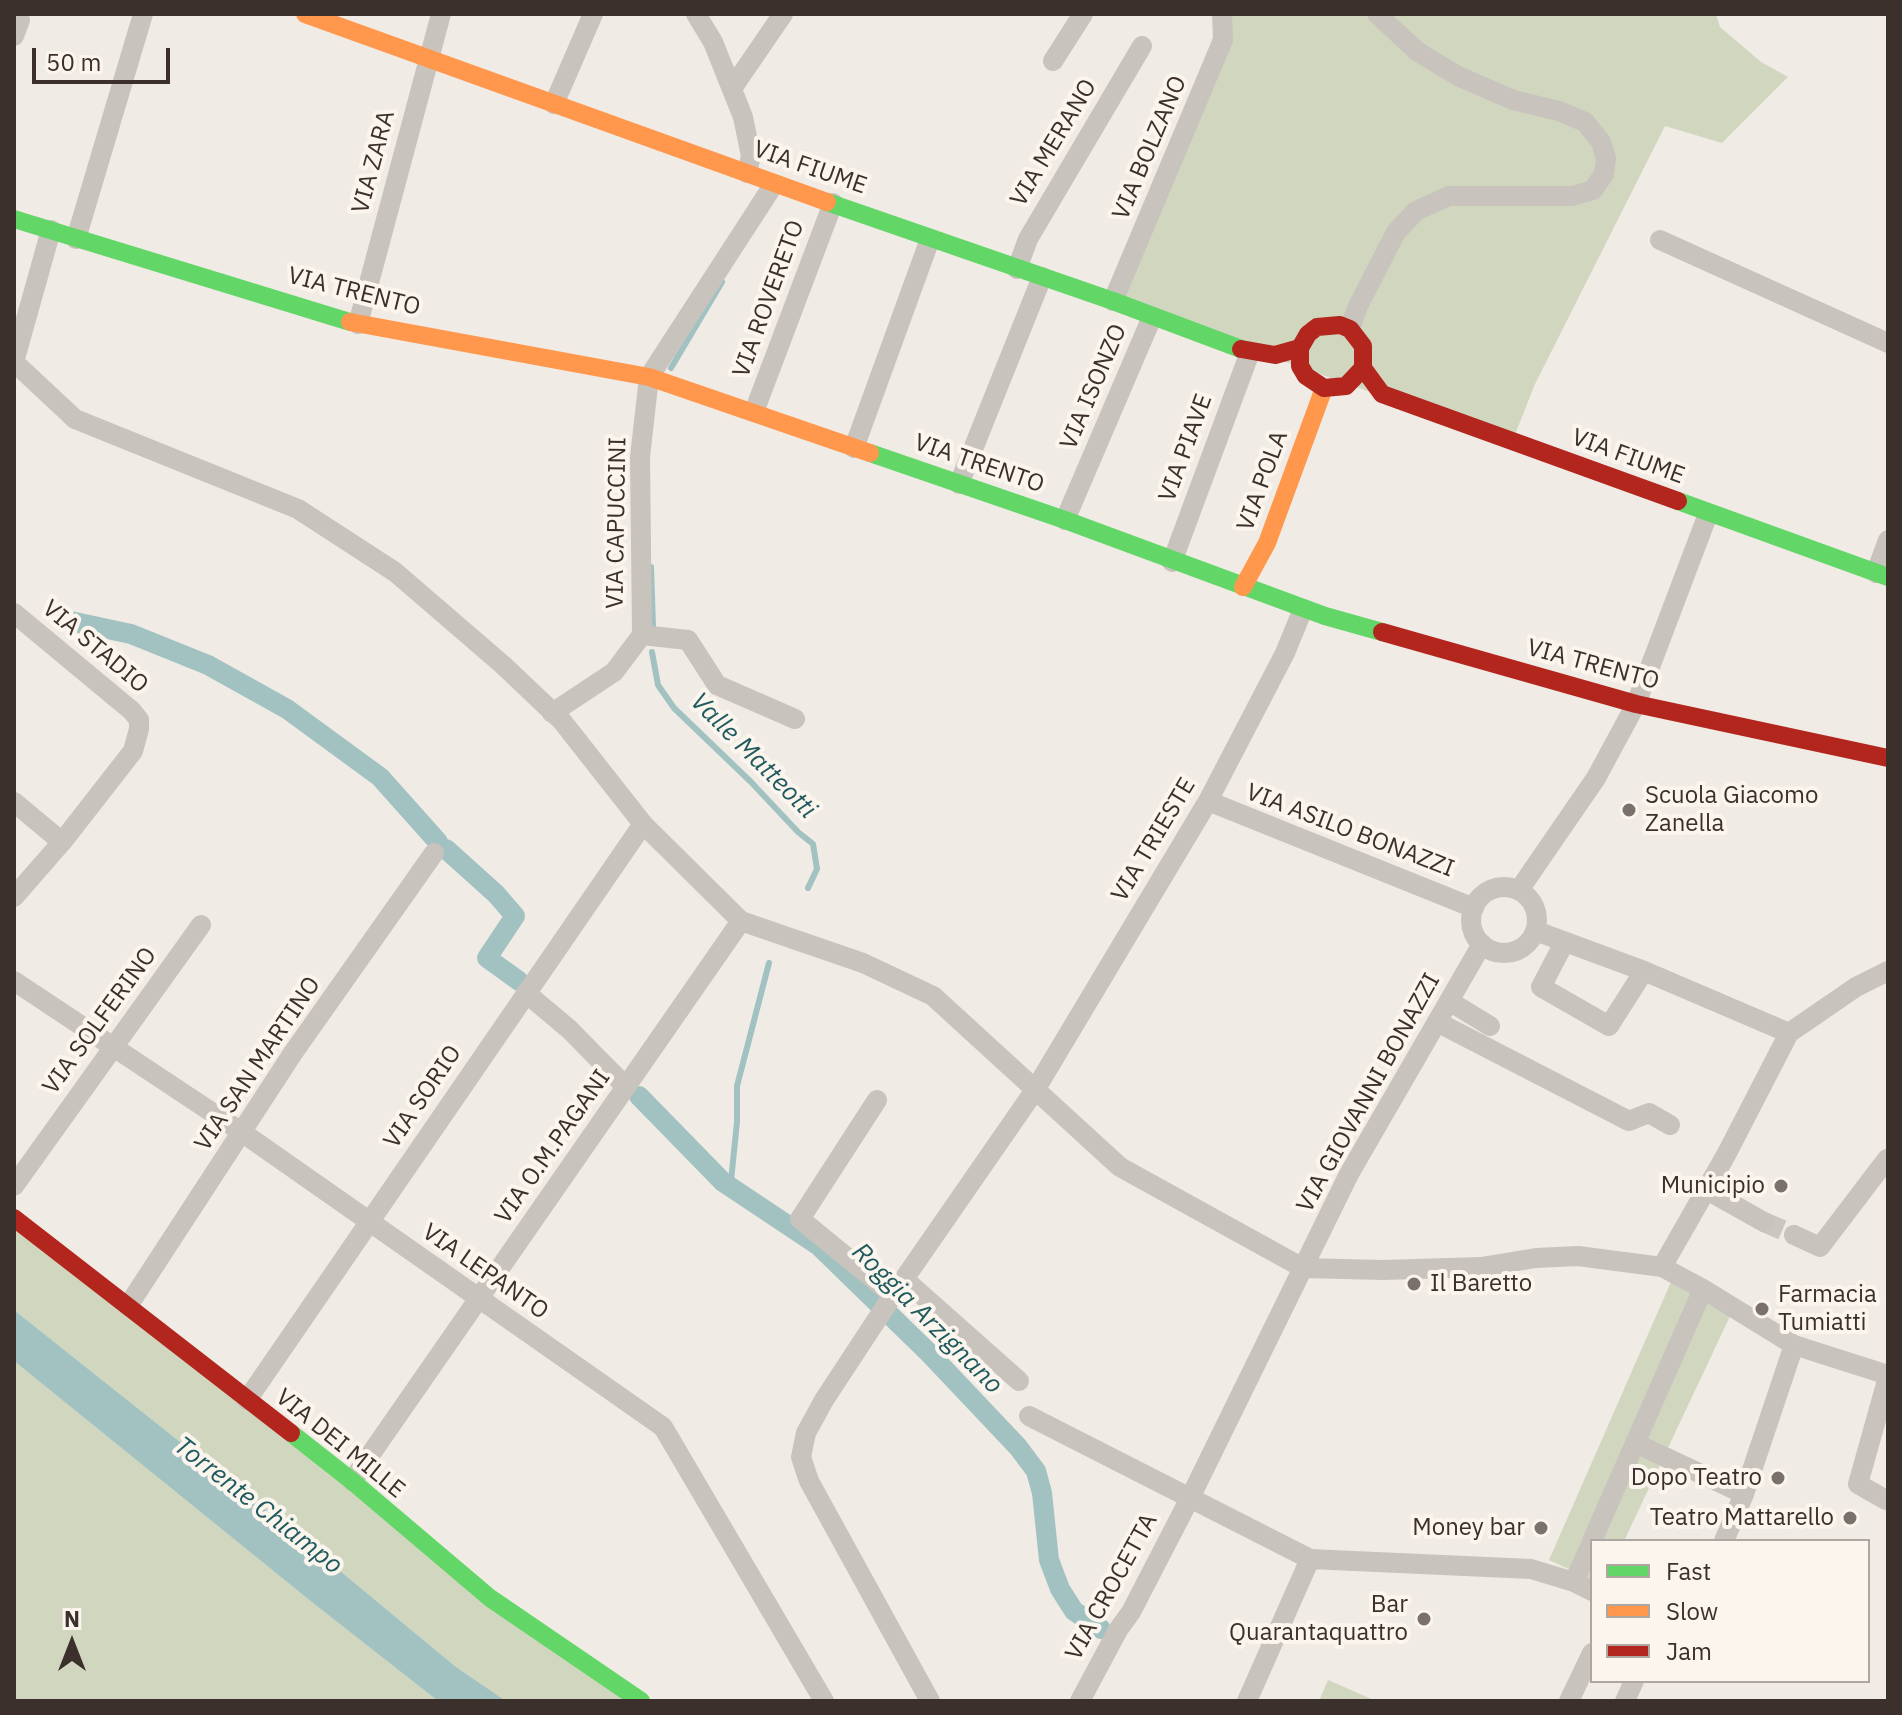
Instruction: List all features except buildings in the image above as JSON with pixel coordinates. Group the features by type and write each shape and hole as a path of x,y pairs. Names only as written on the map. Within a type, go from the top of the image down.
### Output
{"street":[{"path":"76,239 143,14"},
{"name":"VIA FIUME","path":"305,14 1250,352 1275,355 1300,348 1308,334 1317,327 1340,325 1350,329 1363,346 1363,368 1382,394 1882,575"},
{"name":"VIA ZARA","path":"358,324 441,14"},
{"path":"554,104 593,14"},
{"path":"696,14 713,42 743,117 751,156 747,173"},
{"path":"733,87 783,14"},
{"path":"1053,61 1083,14"},
{"name":"VIA BOLZANO","path":"1113,301 1223,40 1225,20 1222,14"},
{"path":"1350,329 1357,308 1396,232 1416,211 1449,196 1572,196 1593,190 1604,174 1606,158 1601,142 1585,122 1559,111 1513,100 1458,76 1418,52 1377,14"},
{"name":"VIA MERANO","path":"1017,269 1028,239 1142,46"},
{"name":"VIA CAPUCCINI","path":"552,713 614,672 642,635 640,457 649,377 774,184"},
{"name":"VIA ROVERETO","path":"754,412 833,203"},
{"name":"VIA TRENTO","path":"14,219 358,324 649,377 1065,520 1303,609 1636,704 1888,758"},
{"path":"51,230 14,362 75,419 298,509 395,572 503,665 562,721 643,824 741,921 863,963 933,996 1120,1167 1303,1268 1383,1270 1481,1267 1536,1258 1578,1256 1662,1267 1794,1345 1888,1376 1858,1484 1886,1500"},
{"path":"854,448 930,239"},
{"path":"1660,240 1888,343"},
{"path":"959,484 1042,277"},
{"name":"VIA ISONZO","path":"1065,520 1152,317"},
{"path":"1300,348 1300,366 1306,376 1324,388 1346,386 1363,368"},
{"name":"VIA PIAVE","path":"1172,562 1250,352"},
{"name":"VIA POLA","path":"1243,587 1267,543 1324,388"},
{"path":"1519,890 1596,778 1636,704 1708,514"},
{"path":"1882,575 1888,540"},
{"name":"VIA TRIESTE","path":"930,1701 809,1481 801,1457 806,1433 824,1400 899,1287 1035,1090 1208,801 1285,653 1303,609"},
{"name":"VIA STADIO","path":"14,613 70,657 139,720 138,739 133,751 62,842 14,897"},
{"path":"642,635 688,640 717,685 795,719"},
{"name":"VIA ASILO BONAZZI","path":"1208,801 1474,908"},
{"path":"14,802 62,842"},
{"name":"VIA SORIO","path":"247,1400 643,824"},
{"name":"VIA SAN MARTINO","path":"128,1306 293,1053 434,853"},
{"path":"1505,887 1519,890 1528,897 1537,917 1536,931 1529,942 1512,952 1500,953 1482,944 1475,935 1471,919 1474,908 1483,895 1493,889 1505,887"},
{"name":"VIA O.M.PAGANI","path":"352,1481 741,921"},
{"name":"VIA SOLFERINO","path":"14,1186 201,925"},
{"path":"1536,931 1644,971 1789,1033"},
{"path":"1564,943 1541,987 1609,1026 1644,971"},
{"name":"VIA GIOVANNI BONAZZI","path":"1190,1498 1349,1174 1482,944"},
{"path":"1662,1267 1789,1033 1856,987 1888,971"},
{"name":"VIA LEPANTO","path":"14,981 243,1133 663,1427 824,1701"},
{"path":"526,993 569,1029 626,1087"},
{"path":"1449,1001 1490,1026"},
{"path":"1437,1022 1629,1121 1649,1113 1670,1125"},
{"path":"877,1100 800,1219 899,1287 1019,1381"},
{"path":"1794,1235 1820,1247 1887,1159"},
{"path":"1705,1189 1764,1222"},
{"name":"VIA DEI MILLE","path":"14,1218 352,1481 490,1598 641,1701"},
{"path":"1593,1539 1703,1289"},
{"path":"1725,1539 1744,1494 1794,1345"},
{"path":"1029,1416 1310,1559 1531,1569 1583,1586 1590,1552"},
{"path":"1635,1443 1744,1494"},
{"name":"VIA CROCETTA","path":"1080,1701 1131,1612 1190,1498"},
{"path":"1248,1698 1310,1559"},
{"path":"1569,1701 1590,1657"}],"green space":[{"path":"1222,14 1716,14 1720,27 1761,62 1788,77 1722,143 1665,126 1535,384 1512,442 1113,301"},
{"path":"14,1218 634,1701 506,1701 456,1667 287,1527 14,1310"},
{"path":"1671,1282 1732,1312 1625,1539 1590,1539 1590,1579 1549,1560"},
{"path":"14,1361 313,1603 438,1701 14,1701"},
{"path":"1328,1680 1376,1701 1319,1701"}],"water":[{"name":"Torrente Chiampo","path":"14,1310 287,1527 456,1667 506,1701 438,1701 313,1603 14,1361"}],"waterway":[{"name":"Valle Matteotti","path":"671,368 722,282"},
{"name":"Valle Matteotti","path":"651,567 653,626"},
{"name":"Roggia Arzignano","path":"61,619 131,634 208,665 287,709 380,777 438,842"},
{"name":"Valle Matteotti","path":"652,652 658,685 674,708 813,844 817,869 808,888"},
{"name":"Roggia Arzignano","path":"446,849 496,894 515,916 487,958 519,981"},
{"name":"Valle Matteotti","path":"731,1181 737,1086 769,963"},
{"name":"Roggia Arzignano","path":"639,1096 723,1182 819,1246 929,1353 1018,1447 1036,1471 1042,1493 1049,1560 1060,1589 1074,1611 1101,1629"}],"tunnel":[{"path":"1764,1222 1794,1235"}],"traffic: fast":[{"path":"827,202 1113,301 1241,349"},
{"path":"14,219 350,322"},
{"path":"870,453 1065,520 1325,616 1382,632"},
{"path":"1678,501 1888,577"},
{"path":"291,1433 490,1598 641,1701"}],"traffic: slow":[{"path":"305,14 827,202"},
{"path":"350,322 649,377 870,453"},
{"path":"1243,587 1267,543 1324,388"}],"traffic: jam":[{"path":"1241,349 1275,355 1300,348 1308,334 1317,327 1340,325 1350,329 1363,346 1363,368 1346,386 1324,388 1306,376 1300,366 1300,348"},
{"path":"1363,368 1382,394 1678,501"},
{"path":"1382,632 1636,704 1888,758"},
{"path":"14,1218 291,1433"}],"place":[{"name":"Scuola Giacomo Zanella","path":"1629,810"},
{"name":"Municipio","path":"1781,1186"},
{"name":"Il Baretto","path":"1414,1284"},
{"name":"Farmacia Tumiatti","path":"1762,1309"},
{"name":"Dopo Teatro","path":"1778,1478"},
{"name":"Teatro Mattarello","path":"1850,1518"},
{"name":"Money bar","path":"1541,1528"},
{"name":"Bar Quarantaquattro","path":"1424,1619"}]}
